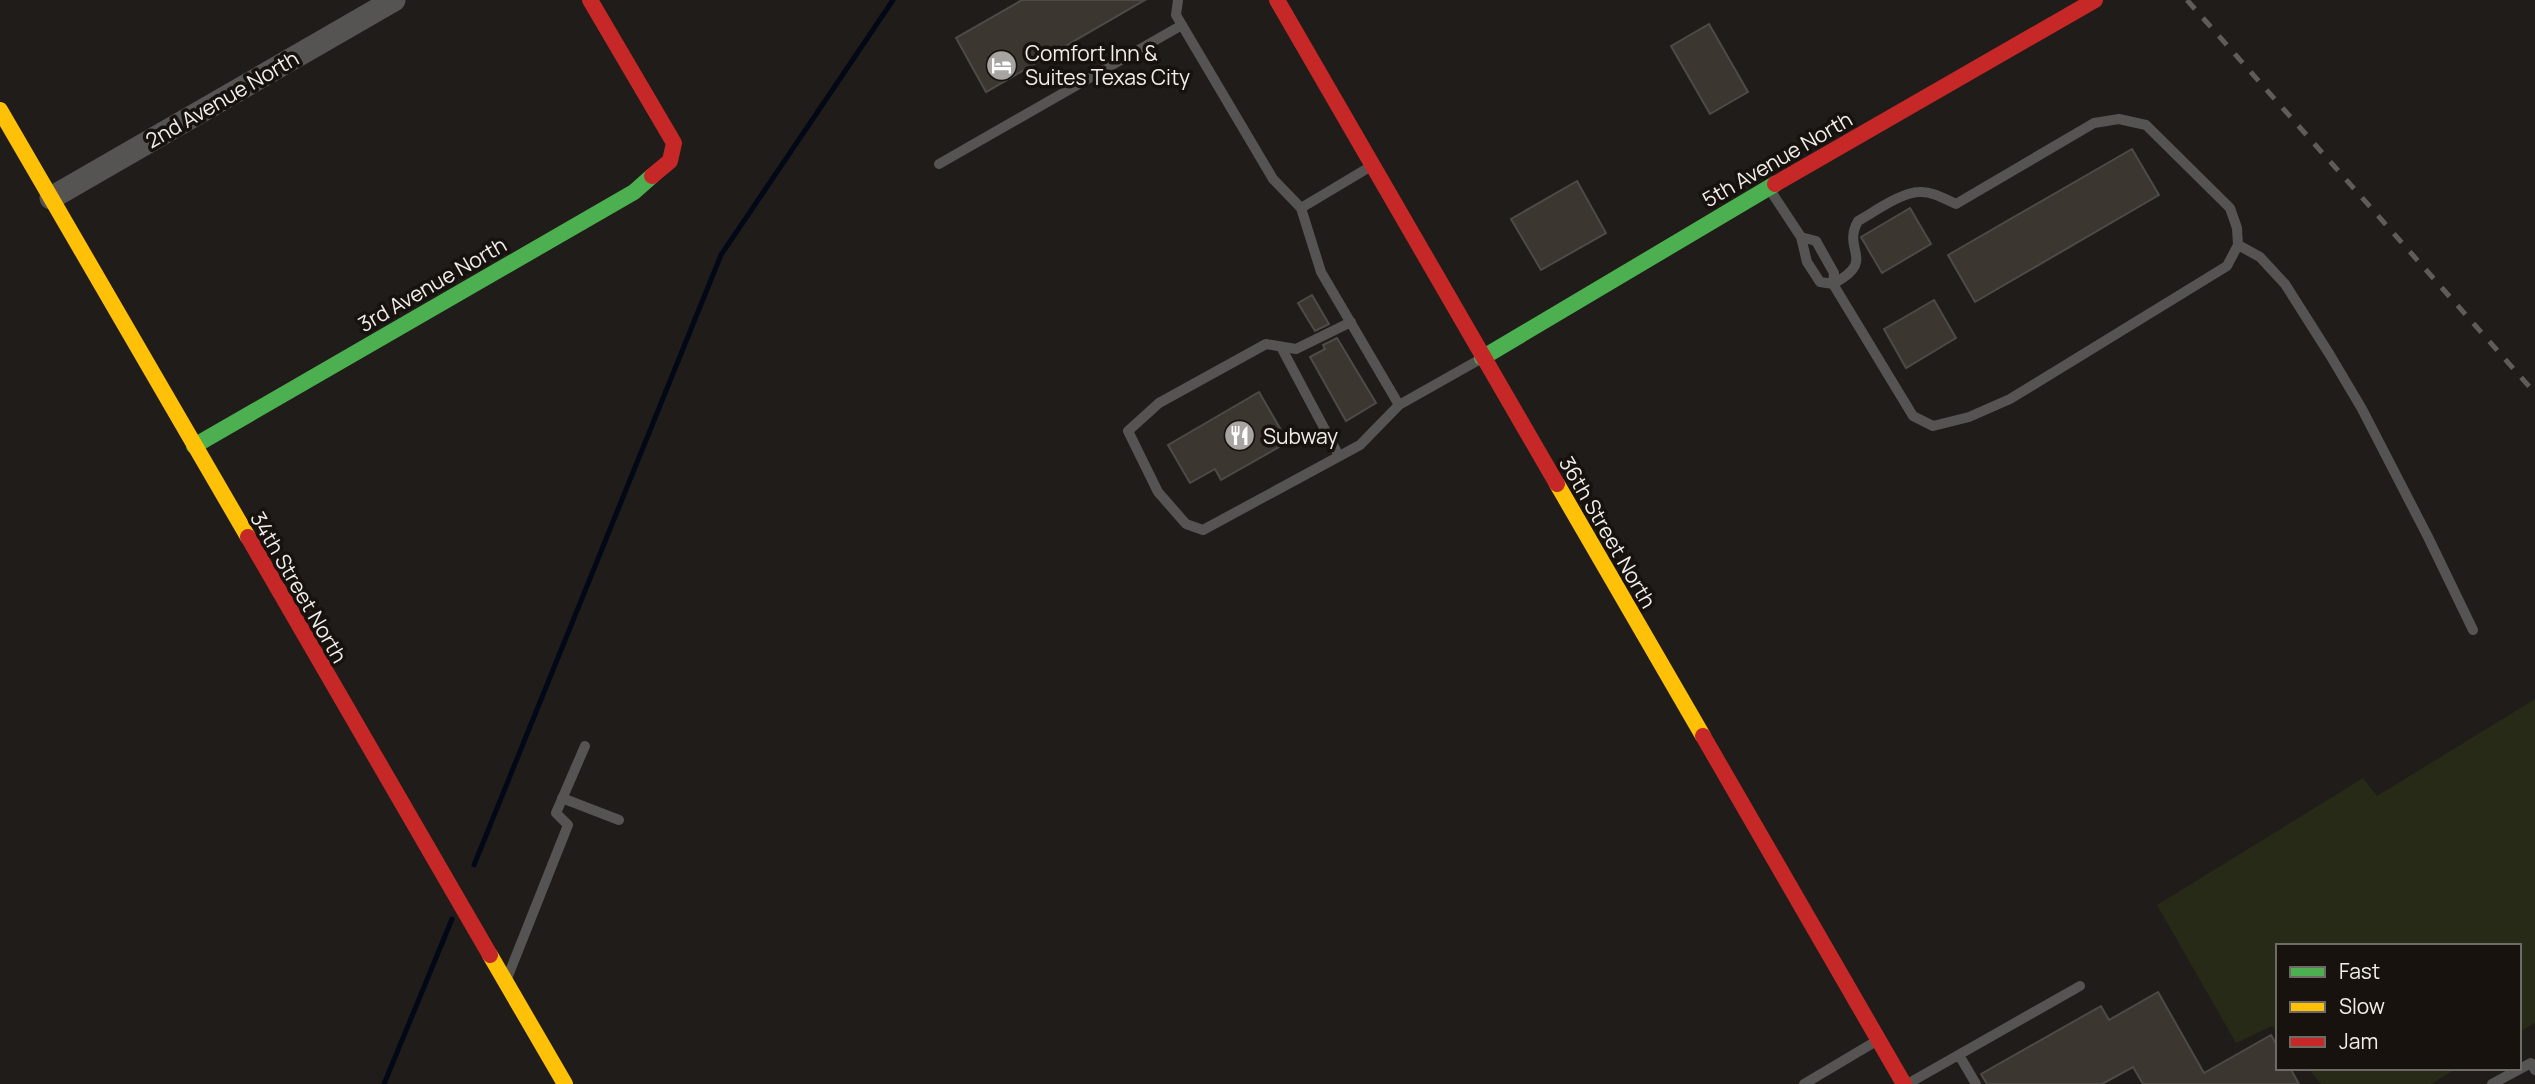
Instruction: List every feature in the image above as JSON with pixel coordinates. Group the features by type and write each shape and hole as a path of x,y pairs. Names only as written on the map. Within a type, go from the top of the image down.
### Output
{"main road":[{"name":"3rd Avenue North","path":"194,446 634,192 670,161 674,143 590,0"},
{"name":"36th Street North","path":"1277,0 1482,358 1906,1084"},
{"name":"5th Avenue North","path":"1482,358 1768,188 2095,0"},
{"name":"34th Street North","path":"0,110 565,1084"}],"street":[{"name":"2nd Avenue North","path":"51,198 394,0"}],"lane":[{"path":"1178,0 1176,15 1273,178 1301,208 1321,272 1399,405"},
{"path":"939,164 1182,25"},
{"path":"1768,188 1801,237 1807,262 1820,282 1833,284 1852,274 1857,263 1854,228 1858,221 1905,195 1919,192 1933,194 1956,204 2094,123 2119,119 2147,124 2230,208 2237,228 2238,245 2227,266 2010,399 1969,417 1933,426 1913,416 1833,284 1834,273 1825,253 1816,241 1801,237"},
{"path":"1301,208 1372,166"},
{"path":"2238,245 2260,257 2285,284 2330,355 2362,410 2473,630"},
{"path":"1351,322 1296,349 1266,344 1159,402 1128,431 1158,492 1186,524 1203,530 1360,445 1399,405 1482,358"},
{"path":"1281,347 1339,456"},
{"path":"506,982 568,825 556,813 585,746"},
{"path":"562,798 619,820"},
{"path":"1906,1084 2080,986"},
{"path":"1804,1084 1878,1040"},
{"path":"1959,1055 1976,1084"},
{"path":"2498,1083 2533,1066"}],"green space":[{"path":"2535,699 2535,1023 2521,1031 2521,944 2276,944 2276,1030 2272,1026 2236,1043 2157,905 2363,778 2377,796"},
{"path":"2310,1070 2455,1070 2431,1084 2321,1084"}],"building":[{"name":"Comfort Inn & Suites Texas City","path":"1022,0 1145,0 986,92 956,38"},
{"path":"1709,24 1748,92 1710,114 1671,46"},
{"path":"2132,149 2159,195 1975,302 1948,255"},
{"path":"1577,181 1606,233 1541,270 1511,219"},
{"path":"1910,208 1931,244 1882,273 1861,237"},
{"path":"1312,295 1329,324 1315,331 1298,303"},
{"path":"1934,300 1956,338 1906,368 1884,329"},
{"path":"1337,338 1376,403 1346,421 1310,357 1325,349 1323,345"},
{"name":"Subway","path":"1259,392 1288,442 1221,480 1215,469 1190,483 1168,445"},
{"path":"2158,992 2204,1073 2271,1035 2276,1044 2276,1070 2291,1070 2299,1084 2143,1084 2133,1067 2102,1084 1987,1084 1981,1074 2101,1006 2109,1020"}],"waterway":[{"path":"474,865 721,255 893,0"},
{"path":"384,1084 452,919"}],"railway":[{"path":"2187,0 2535,393"}],"traffic: fast":[{"path":"194,446 634,192 652,176"},
{"path":"1482,358 1775,184"}],"traffic: slow":[{"path":"0,110 248,537"},
{"path":"1557,484 1703,736"},
{"path":"490,955 565,1084"}],"traffic: jam":[{"path":"590,0 674,143 670,161 652,176"},
{"path":"1277,0 1557,484"},
{"path":"1775,184 2095,0"},
{"path":"248,537 490,955"},
{"path":"1703,736 1904,1084"}],"place":[{"name":"Comfort Inn & Suites Texas City","path":"1002,65"},
{"name":"Subway","path":"1240,436"}]}
